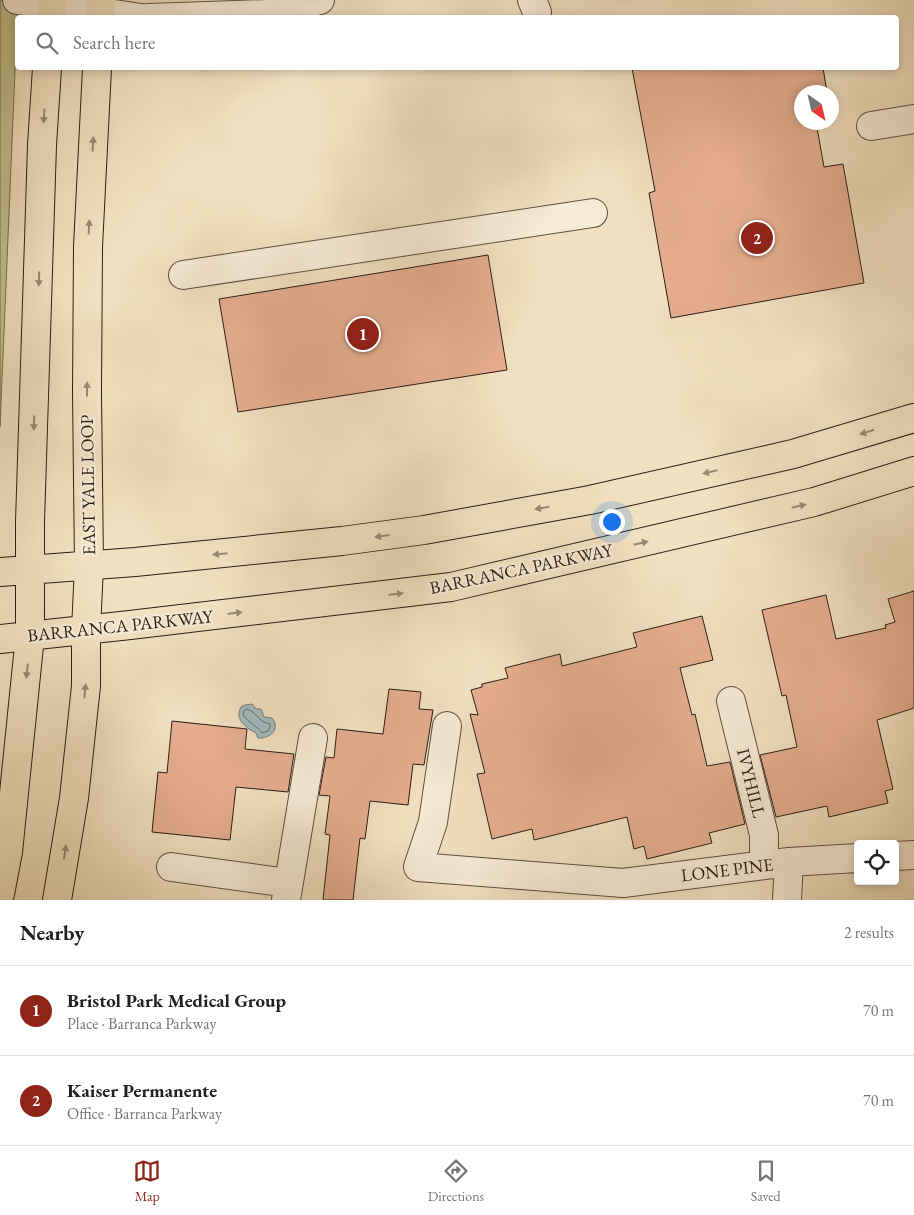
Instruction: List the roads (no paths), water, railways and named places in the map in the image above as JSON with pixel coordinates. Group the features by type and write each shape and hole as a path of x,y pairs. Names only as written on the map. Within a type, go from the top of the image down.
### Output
{"main road":[{"path":"0,894 8,852 30,636 30,522 42,145 48,70"},
{"name":"EAST YALE LOOP","path":"57,900 74,798 86,686 89,566 88,247 97,70"},
{"path":"0,572 89,566 342,541 434,528 590,500 793,454 914,418"},
{"name":"BARRANCA PARKWAY","path":"0,639 451,587 814,502 914,471"}],"street":[{"path":"18,0 51,7 100,10 126,15"},
{"path":"236,15 266,14 320,0"},
{"path":"871,126 914,119"},
{"path":"183,275 593,213"},
{"name":"IVYHILL","path":"731,702 764,835 776,863 787,900"},
{"name":"LONE PINE","path":"447,726 433,822 418,867 624,883 776,863 854,858"},
{"path":"171,867 287,892 313,738"},
{"path":"899,856 914,855"}],"water":[{"path":"252,704 256,709 261,709 264,717 272,718 274,722 275,729 267,737 258,738 256,733 248,729 240,719 239,711 241,707"}],"place":[{"name":"Kaiser Permanente","path":"757,238"},
{"name":"Bristol Park Medical Group","path":"363,334"}]}
